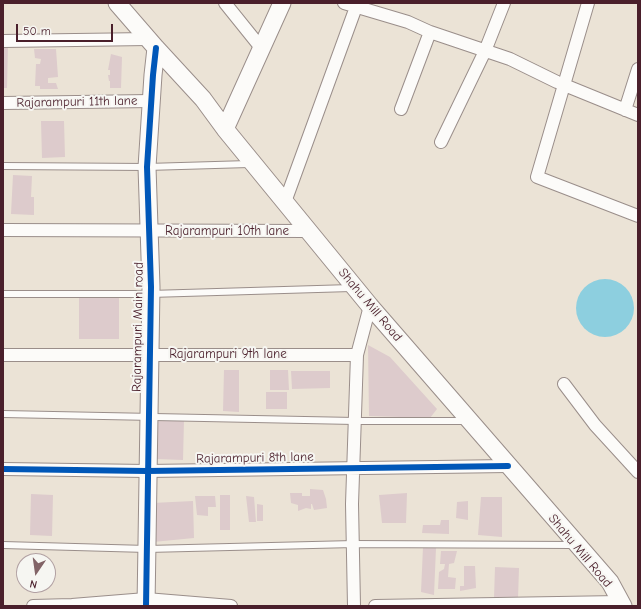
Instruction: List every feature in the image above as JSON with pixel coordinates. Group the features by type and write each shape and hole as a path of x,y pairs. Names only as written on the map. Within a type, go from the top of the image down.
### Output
{"main road":[{"name":"Shahu Mill Road","path":"117,3 203,99 225,129 255,164 307,231 370,306 469,422 610,582 621,604"},
{"path":"225,129 282,3"},
{"name":"Rajarampuri Main road","path":"146,603 150,294 150,231 147,167 151,101 152,43"}],"street":[{"path":"225,3 262,49"},
{"path":"441,142 485,51 504,3"},
{"path":"588,3 537,177 638,216"},
{"path":"285,202 350,5 408,22 430,32 510,59 564,84 638,115"},
{"path":"401,109 430,32"},
{"path":"3,41 152,43"},
{"path":"625,110 638,68"},
{"name":"Rajarampuri 11th lane","path":"3,103 151,101"},
{"name":"Rajarampuri 10th lane","path":"3,230 307,231"},
{"path":"354,606 354,544 352,504 357,355 370,306"},
{"name":"Rajarampuri 9th lane","path":"3,355 357,355"},
{"path":"564,384 595,425 638,472"},
{"name":"Rajarampuri 8th lane","path":"3,469 147,471 508,466"},
{"path":"33,606 146,603 231,606"},
{"path":"375,606 621,604"}],"lane":[{"path":"3,166 147,167 255,164"},
{"path":"3,294 150,294 356,288"},
{"path":"3,414 355,422 469,422"},
{"path":"3,545 147,549 354,544 577,545"}],"water":[{"path":"605,279 616,281 629,292 632,297 634,308 632,319 621,332 616,335 605,337 594,335 581,324 578,319 576,308 578,297 589,284 594,281"}],"building":[{"path":"3,45 8,45 7,88 3,88"},
{"path":"34,49 56,49 58,77 48,78 48,83 56,83 58,89 40,89 40,86 35,86 36,64 40,64 41,59 35,58"},
{"path":"111,54 122,57 121,88 110,88 108,75 110,75 110,70 108,70"},
{"path":"41,121 64,121 65,157 42,158"},
{"path":"13,175 32,176 31,197 34,197 34,215 11,214"},
{"path":"119,295 119,339 79,339 79,296"},
{"path":"368,345 390,357 437,409 430,418 369,416"},
{"path":"224,370 239,370 239,412 223,411"},
{"path":"270,370 288,370 289,390 270,390"},
{"path":"291,371 330,371 330,388 292,389"},
{"path":"266,392 287,392 287,409 266,409"},
{"path":"156,420 184,420 183,460 156,459"},
{"path":"310,489 323,490 327,508 314,510 311,504 311,509 306,508 298,511 298,505 291,503 290,493 302,493 302,496 310,496"},
{"path":"407,493 406,523 382,523 379,495"},
{"path":"31,494 53,495 52,536 30,535"},
{"path":"220,495 230,495 230,530 220,530"},
{"path":"195,496 215,496 216,507 208,507 208,516 197,515"},
{"path":"246,496 254,497 256,522 249,522"},
{"path":"481,497 502,497 502,537 478,535"},
{"path":"193,501 194,538 153,542 152,503"},
{"path":"468,501 468,520 456,518 457,502"},
{"path":"257,504 263,505 263,521 257,521"},
{"path":"441,520 449,520 449,534 422,533 423,525 440,525"},
{"path":"423,547 436,548 434,595 421,592"},
{"path":"441,551 457,551 454,563 449,564 448,577 456,578 455,589 438,589 439,572 444,569 445,564 440,564"},
{"path":"464,566 475,566 476,588 460,591 460,586 464,586"},
{"path":"495,567 519,568 518,599 494,598"}],"cycle path":[{"path":"146,606 151,287 147,167 156,48"},
{"path":"3,469 147,471 508,466"}]}
